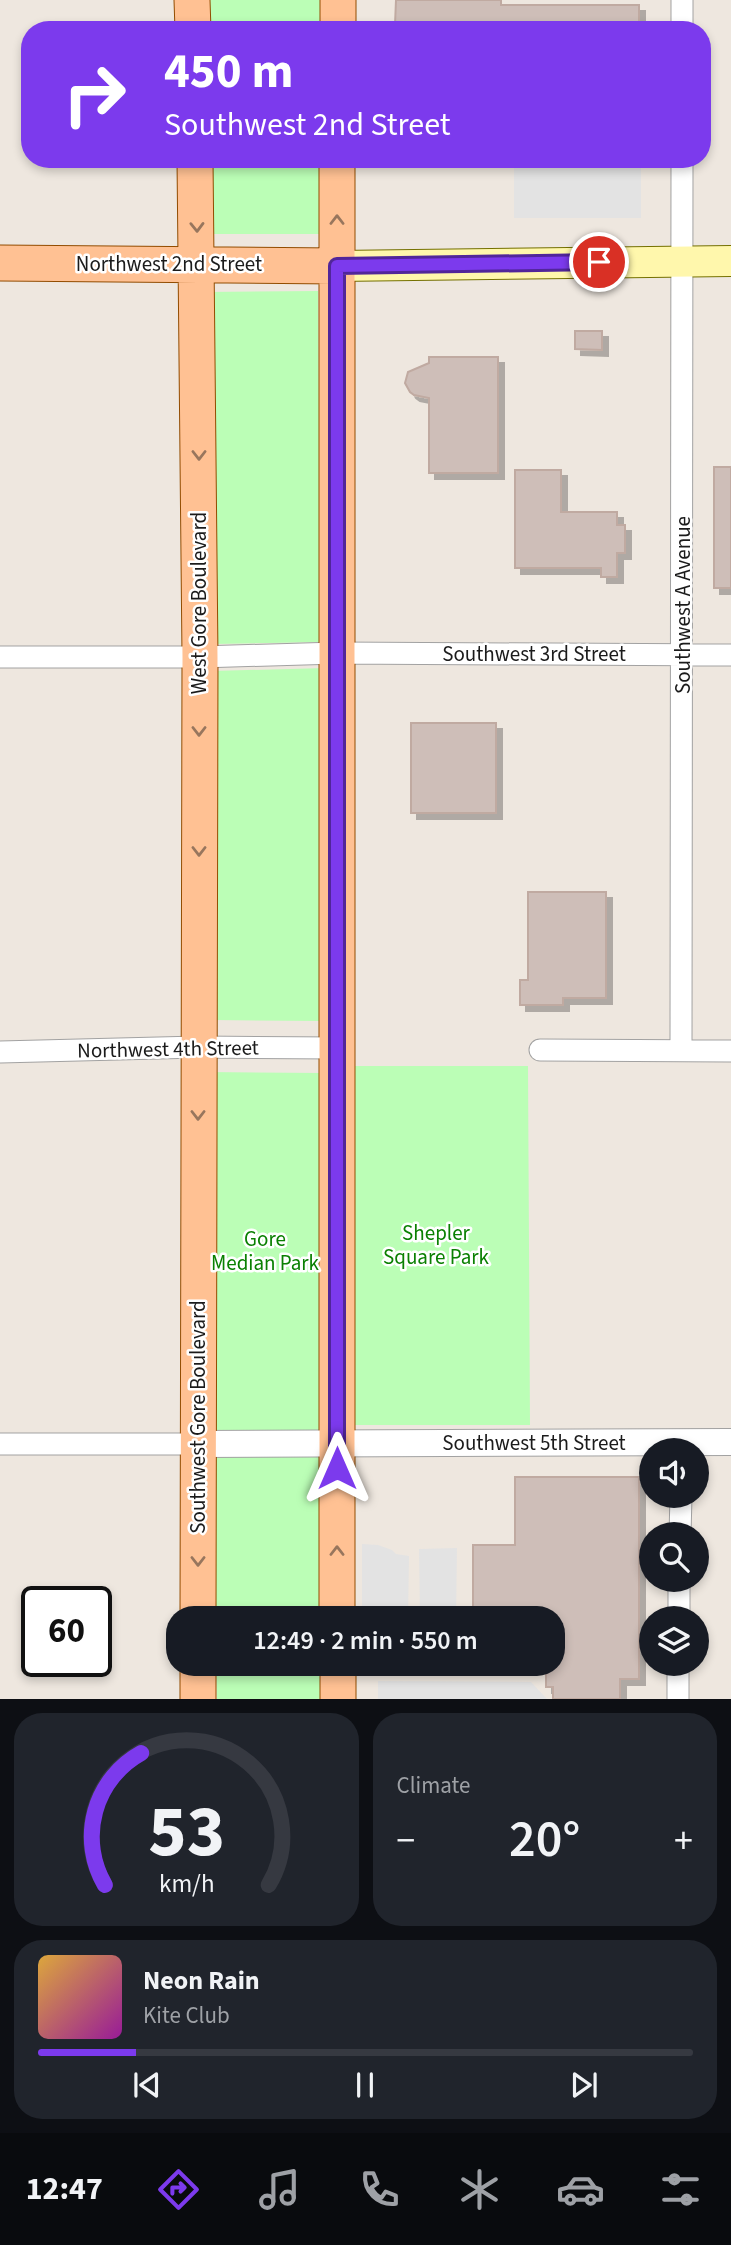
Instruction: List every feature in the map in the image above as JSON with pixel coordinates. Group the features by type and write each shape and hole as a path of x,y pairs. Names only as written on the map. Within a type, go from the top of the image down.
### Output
{"main road":[{"path":"192,0 193,21"},
{"path":"338,0 338,21"},
{"name":"West Gore Boulevard","path":"195,168 200,657 198,1047"},
{"path":"337,168 337,1606"},
{"path":"337,266 731,261"},
{"name":"Northwest 2nd Street","path":"0,263 337,266"},
{"name":"Southwest Gore Boulevard","path":"198,1047 198,1606"},
{"path":"198,1676 198,1699"},
{"path":"338,1676 338,1699"}],"street":[{"path":"682,0 682,21"},
{"name":"Southwest A Avenue","path":"681,1050 682,168"},
{"name":"Southwest 3rd Street","path":"0,657 200,657 337,653 731,655"},
{"name":"Northwest 4th Street","path":"0,1052 198,1047 337,1048"},
{"path":"540,1050 731,1051"},
{"name":"Southwest 5th Street","path":"709,1444 731,1442"},
{"path":"0,1444 198,1444"},
{"name":"Southwest 5th Street","path":"198,1444 639,1447"},
{"path":"678,1676 678,1699"}],"green space":[{"path":"203,0 327,0 327,21 204,21"},
{"path":"210,168 330,168 331,234 213,234"},
{"path":"318,291 321,642 214,644 206,292"},
{"path":"326,668 322,1021 213,1020 212,671"},
{"name":"Shepler Square Park","path":"342,1066 528,1066 530,1425 343,1425"},
{"name":"Gore Median Park","path":"205,1072 322,1073 324,1430 207,1430"},
{"path":"315,1453 325,1460 328,1606 216,1606 211,1456"},
{"path":"216,1676 327,1676 327,1699 217,1699"}],"shaded area":[{"path":"514,168 641,168 641,218 514,218"},
{"path":"362,1544 378,1545 396,1554 409,1556 408,1606 362,1606"},
{"path":"457,1548 456,1606 420,1606 419,1549"},
{"path":"378,1681 531,1682 547,1699 378,1699"}],"building":[{"path":"396,0 501,0 501,5 639,5 639,21 395,21"},
{"path":"575,331 602,331 602,350 575,349"},
{"path":"429,357 498,357 498,473 429,473 429,398 414,395 405,383 408,372 429,363"},
{"path":"714,467 731,467 731,588 714,588"},
{"path":"515,470 561,470 561,512 617,512 617,525 625,525 625,553 617,553 617,577 601,577 601,568 515,568"},
{"path":"411,723 496,723 496,813 411,813"},
{"path":"528,892 606,892 606,998 563,998 563,1005 520,1005 520,980 528,980"},
{"path":"515,1477 639,1477 639,1679 620,1679 620,1699 553,1699 553,1687 546,1687 546,1676 565,1676 565,1606 473,1606 473,1545 515,1545"}],"route":[{"path":"337,1468 337,266 599,262"}]}
